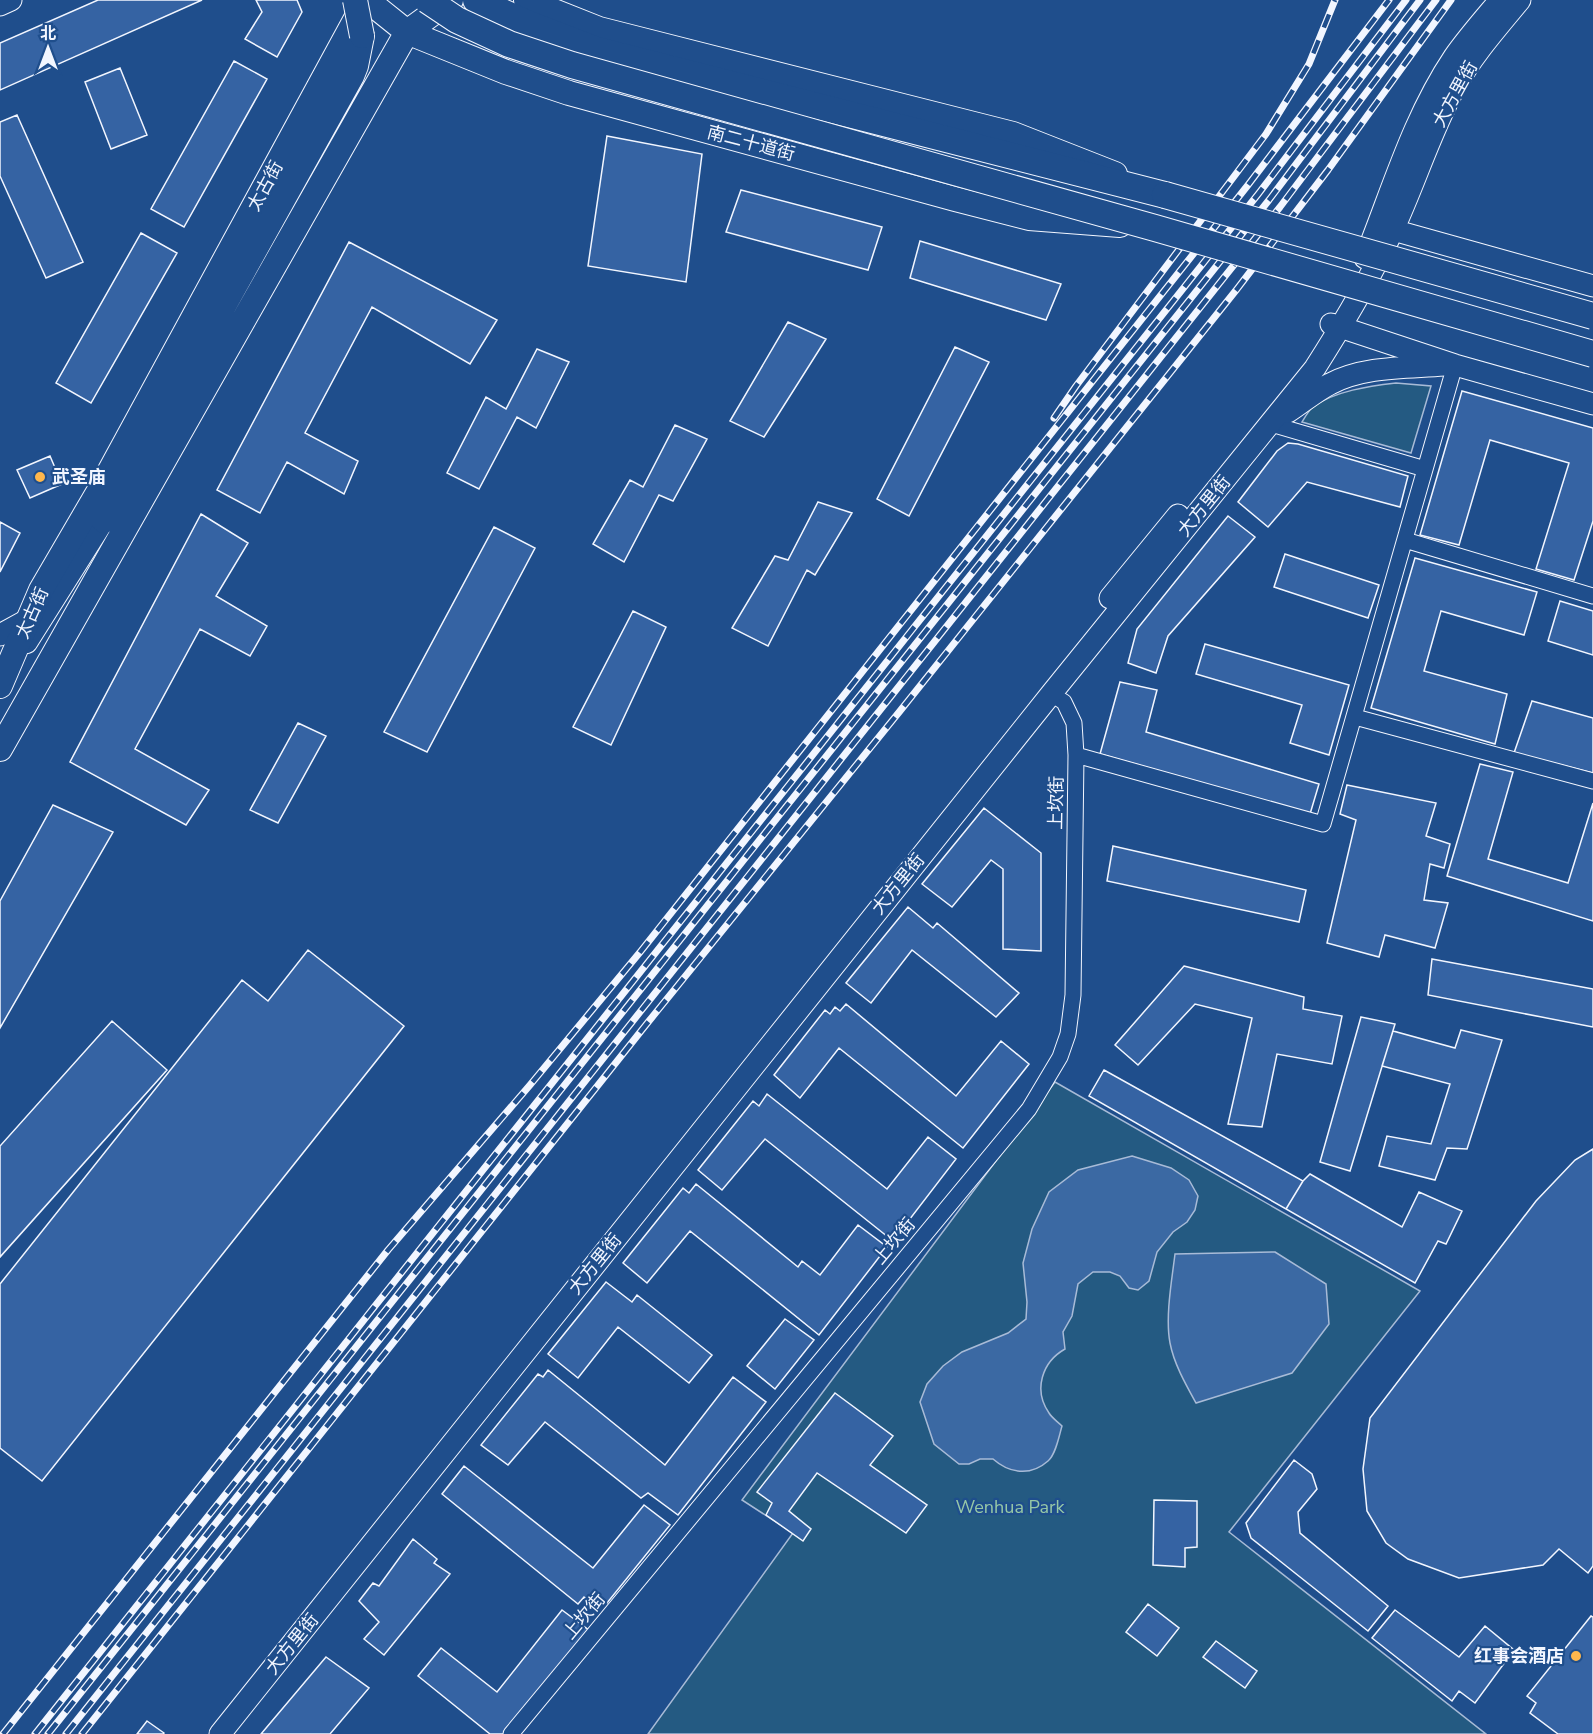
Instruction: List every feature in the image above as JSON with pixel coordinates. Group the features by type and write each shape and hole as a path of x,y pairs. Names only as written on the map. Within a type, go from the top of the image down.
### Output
{"highway":[{"path":"427,0 457,20 509,44 572,65 1155,228 1593,354"},
{"path":"476,0 529,24 594,48 1165,195 1593,316"}],"main road":[{"path":"0,5 11,0"},
{"name":"太古街","path":"104,521 352,76 362,36 355,0"},
{"name":"太古街","path":"2,682 41,590 100,489 367,0"},
{"name":"南二十道街","path":"367,0 407,32 506,72 569,93 1029,218 1155,228"},
{"path":"407,32 451,0"},
{"path":"526,0 599,29 1013,134 1165,195"},
{"name":"大方里街","path":"220,1734 1051,693 1315,369 1362,266 1409,144 1435,91 1455,56 1500,0"},
{"name":"大方里街","path":"209,1734 807,977 1150,548 1336,326 1393,230 1438,121 1456,85 1473,59 1520,0"},
{"name":"太古街","path":"0,749 10,715 407,32"},
{"path":"1393,230 1593,286"},
{"path":"1336,326 1455,364 1593,404"},
{"path":"1270,424 1331,383 1359,373 1455,364"},
{"path":"0,635 29,619"}],"street":[{"path":"1076,755 1323,824 1455,364"},
{"path":"1270,424 1425,469"},
{"name":"太古街","path":"2,682 104,521"},
{"path":"1405,540 1593,596"},
{"name":"上坎街","path":"511,1734 1029,1109 1060,1057 1068,1034 1073,995 1076,755 1074,723 1064,702 1051,693"},
{"path":"1355,717 1593,781"}],"green space":[{"path":"1396,383 1431,386 1411,453 1302,422 1313,407 1331,397 1364,388"},
{"name":"Wenhua Park","path":"1055,1082 1420,1291 1229,1532 1486,1734 648,1734 793,1533 742,1500"}],"shaded area":[{"path":"1132,1156 1171,1168 1189,1180 1198,1196 1195,1210 1187,1222 1173,1232 1157,1252 1149,1281 1138,1290 1129,1288 1120,1276 1110,1272 1093,1272 1078,1284 1072,1316 1063,1332 1065,1349 1051,1361 1042,1377 1044,1404 1050,1415 1062,1426 1051,1458 1041,1466 1027,1471 1013,1470 993,1459 980,1459 969,1464 959,1464 934,1444 920,1402 927,1384 943,1366 962,1352 1008,1333 1026,1319 1027,1302 1023,1263 1032,1229 1049,1192 1078,1170"},
{"path":"1275,1252 1326,1284 1329,1324 1292,1373 1196,1403 1177,1366 1170,1343 1169,1310 1175,1254"}],"building":[{"path":"98,0 202,0 0,90 0,43"},
{"path":"256,0 297,0 302,12 277,57 245,39 262,12"},
{"path":"234,61 267,79 184,227 151,209"},
{"path":"120,68 147,135 111,149 85,82"},
{"path":"17,115 83,262 46,278 0,176 0,122"},
{"path":"607,136 702,154 686,282 588,266"},
{"path":"741,190 882,227 868,270 726,232"},
{"path":"141,233 177,253 91,403 56,383"},
{"path":"920,241 1061,284 1046,320 910,278"},
{"path":"349,242 497,320 470,364 372,307 305,433 358,461 344,494 287,462 260,513 217,490"},
{"path":"788,322 826,339 764,437 730,421"},
{"path":"955,347 989,362 909,516 877,499"},
{"path":"537,349 569,362 536,428 517,417 479,489 447,473 486,397 506,409"},
{"path":"1462,391 1593,428 1593,521 1574,580 1536,569 1569,463 1490,440 1459,545 1420,535"},
{"path":"675,425 707,439 673,501 659,495 624,562 593,544 630,480 643,487"},
{"path":"1288,443 1408,476 1400,507 1307,482 1268,527 1238,502 1277,451"},
{"name":"武圣庙","path":"50,456 62,484 30,498 17,470"},
{"path":"818,502 852,513 815,575 807,570 768,646 732,628 775,556 788,560"},
{"path":"201,514 248,543 216,596 267,626 250,656 200,629 135,749 209,790 186,825 70,762"},
{"path":"1228,516 1255,537 1168,636 1156,673 1128,663 1137,629"},
{"path":"0,522 20,533 0,572"},
{"path":"494,527 535,548 427,752 384,732"},
{"path":"1285,554 1379,585 1368,618 1274,587"},
{"path":"1415,558 1537,592 1524,635 1441,611 1424,671 1507,694 1495,744 1371,708"},
{"path":"1560,601 1593,611 1593,655 1548,641"},
{"path":"633,611 666,627 611,745 573,727"},
{"path":"1205,644 1349,685 1329,755 1290,743 1302,705 1196,674"},
{"path":"1120,682 1157,690 1146,732 1319,784 1310,814 1100,754"},
{"path":"1532,701 1593,718 1593,773 1514,753"},
{"path":"298,723 326,736 278,823 250,810"},
{"path":"1480,764 1513,772 1488,859 1568,883 1593,803 1593,921 1447,876"},
{"path":"1347,785 1436,803 1426,836 1450,844 1444,868 1430,864 1424,900 1448,903 1435,948 1385,935 1379,957 1327,943 1356,820 1340,814"},
{"path":"53,805 113,832 0,1028 0,901"},
{"path":"984,808 1041,853 1041,951 1003,949 1003,869 991,860 952,907 922,884"},
{"path":"1113,846 1306,890 1299,922 1107,881"},
{"path":"908,907 933,928 937,923 1019,993 996,1017 912,950 871,1003 846,983"},
{"path":"308,950 404,1026 42,1481 0,1448 0,1284 242,980 268,1001"},
{"path":"1432,959 1593,989 1593,1027 1428,995"},
{"path":"1184,966 1304,997 1303,1009 1342,1016 1332,1064 1277,1054 1262,1127 1228,1124 1252,1018 1195,1004 1138,1065 1115,1045"},
{"path":"846,1004 956,1096 1001,1041 1029,1064 963,1148 839,1048 800,1098 774,1075 825,1010 830,1014 835,1007 840,1011"},
{"path":"1361,1017 1395,1024 1350,1171 1320,1162"},
{"path":"112,1021 167,1070 0,1257 0,1146"},
{"path":"1461,1030 1502,1040 1467,1149 1447,1148 1435,1180 1379,1166 1387,1136 1431,1144 1450,1084 1382,1066 1393,1031 1455,1048"},
{"path":"1104,1070 1303,1181 1286,1209 1089,1096"},
{"path":"767,1094 887,1189 928,1137 956,1159 893,1241 765,1139 722,1190 698,1170 753,1101 759,1106"},
{"path":"1593,1149 1593,1566 1588,1573 1559,1549 1543,1565 1459,1578 1408,1559 1386,1543 1367,1511 1363,1469 1370,1418 1536,1201 1575,1160"},
{"path":"1310,1174 1402,1227 1419,1192 1462,1211 1446,1244 1438,1241 1415,1283 1286,1209 1303,1181"},
{"path":"696,1184 798,1267 802,1261 820,1275 858,1225 887,1247 819,1335 690,1231 647,1283 623,1263 683,1188 689,1193"},
{"path":"606,1282 632,1302 637,1295 712,1355 689,1383 618,1327 578,1378 548,1354"},
{"path":"785,1319 814,1340 775,1389 747,1366"},
{"path":"548,1370 665,1465 733,1377 766,1402 678,1515 648,1493 641,1498 545,1422 508,1465 481,1445 538,1374 543,1377"},
{"path":"835,1393 893,1436 870,1465 927,1505 906,1533 817,1473 789,1511 811,1529 803,1541 766,1515 772,1503 757,1492"},
{"path":"1294,1460 1312,1474 1317,1489 1298,1512 1300,1533 1388,1606 1368,1631 1251,1538 1246,1523"},
{"path":"464,1466 593,1568 644,1505 670,1525 607,1603 602,1599 595,1606 584,1597 578,1604 442,1494"},
{"path":"1154,1500 1197,1501 1197,1547 1185,1548 1185,1567 1153,1565"},
{"path":"413,1539 437,1559 434,1563 450,1574 384,1655 364,1639 379,1622 359,1601 373,1583 379,1586"},
{"path":"1148,1604 1179,1628 1157,1656 1126,1632"},
{"path":"562,1610 590,1631 507,1734 490,1734 418,1676 441,1648 497,1692"},
{"path":"1395,1610 1459,1657 1485,1626 1514,1650 1475,1703 1459,1691 1452,1701 1372,1638"},
{"name":"红事会酒店","path":"1591,1616 1593,1617 1593,1734 1558,1734 1530,1713 1536,1703 1527,1696"},
{"path":"1216,1641 1257,1671 1245,1688 1203,1657"},
{"path":"326,1657 369,1688 330,1734 261,1734"},
{"path":"147,1721 164,1733 137,1734"}],"railway":[{"path":"1054,418 1266,134 1309,64 1335,0"},
{"path":"3,1734 388,1250 530,1085 641,951 1248,185 1389,0"},
{"path":"35,1734 1259,193 1406,0"},
{"path":"48,1734 1269,200 1420,0"},
{"path":"66,1734 1280,207 1436,0"},
{"path":"82,1734 649,1021 1237,289 1328,170 1451,0"}],"place":[{"name":"武圣庙","path":"40,477"},
{"name":"红事会酒店","path":"1576,1656"}]}
